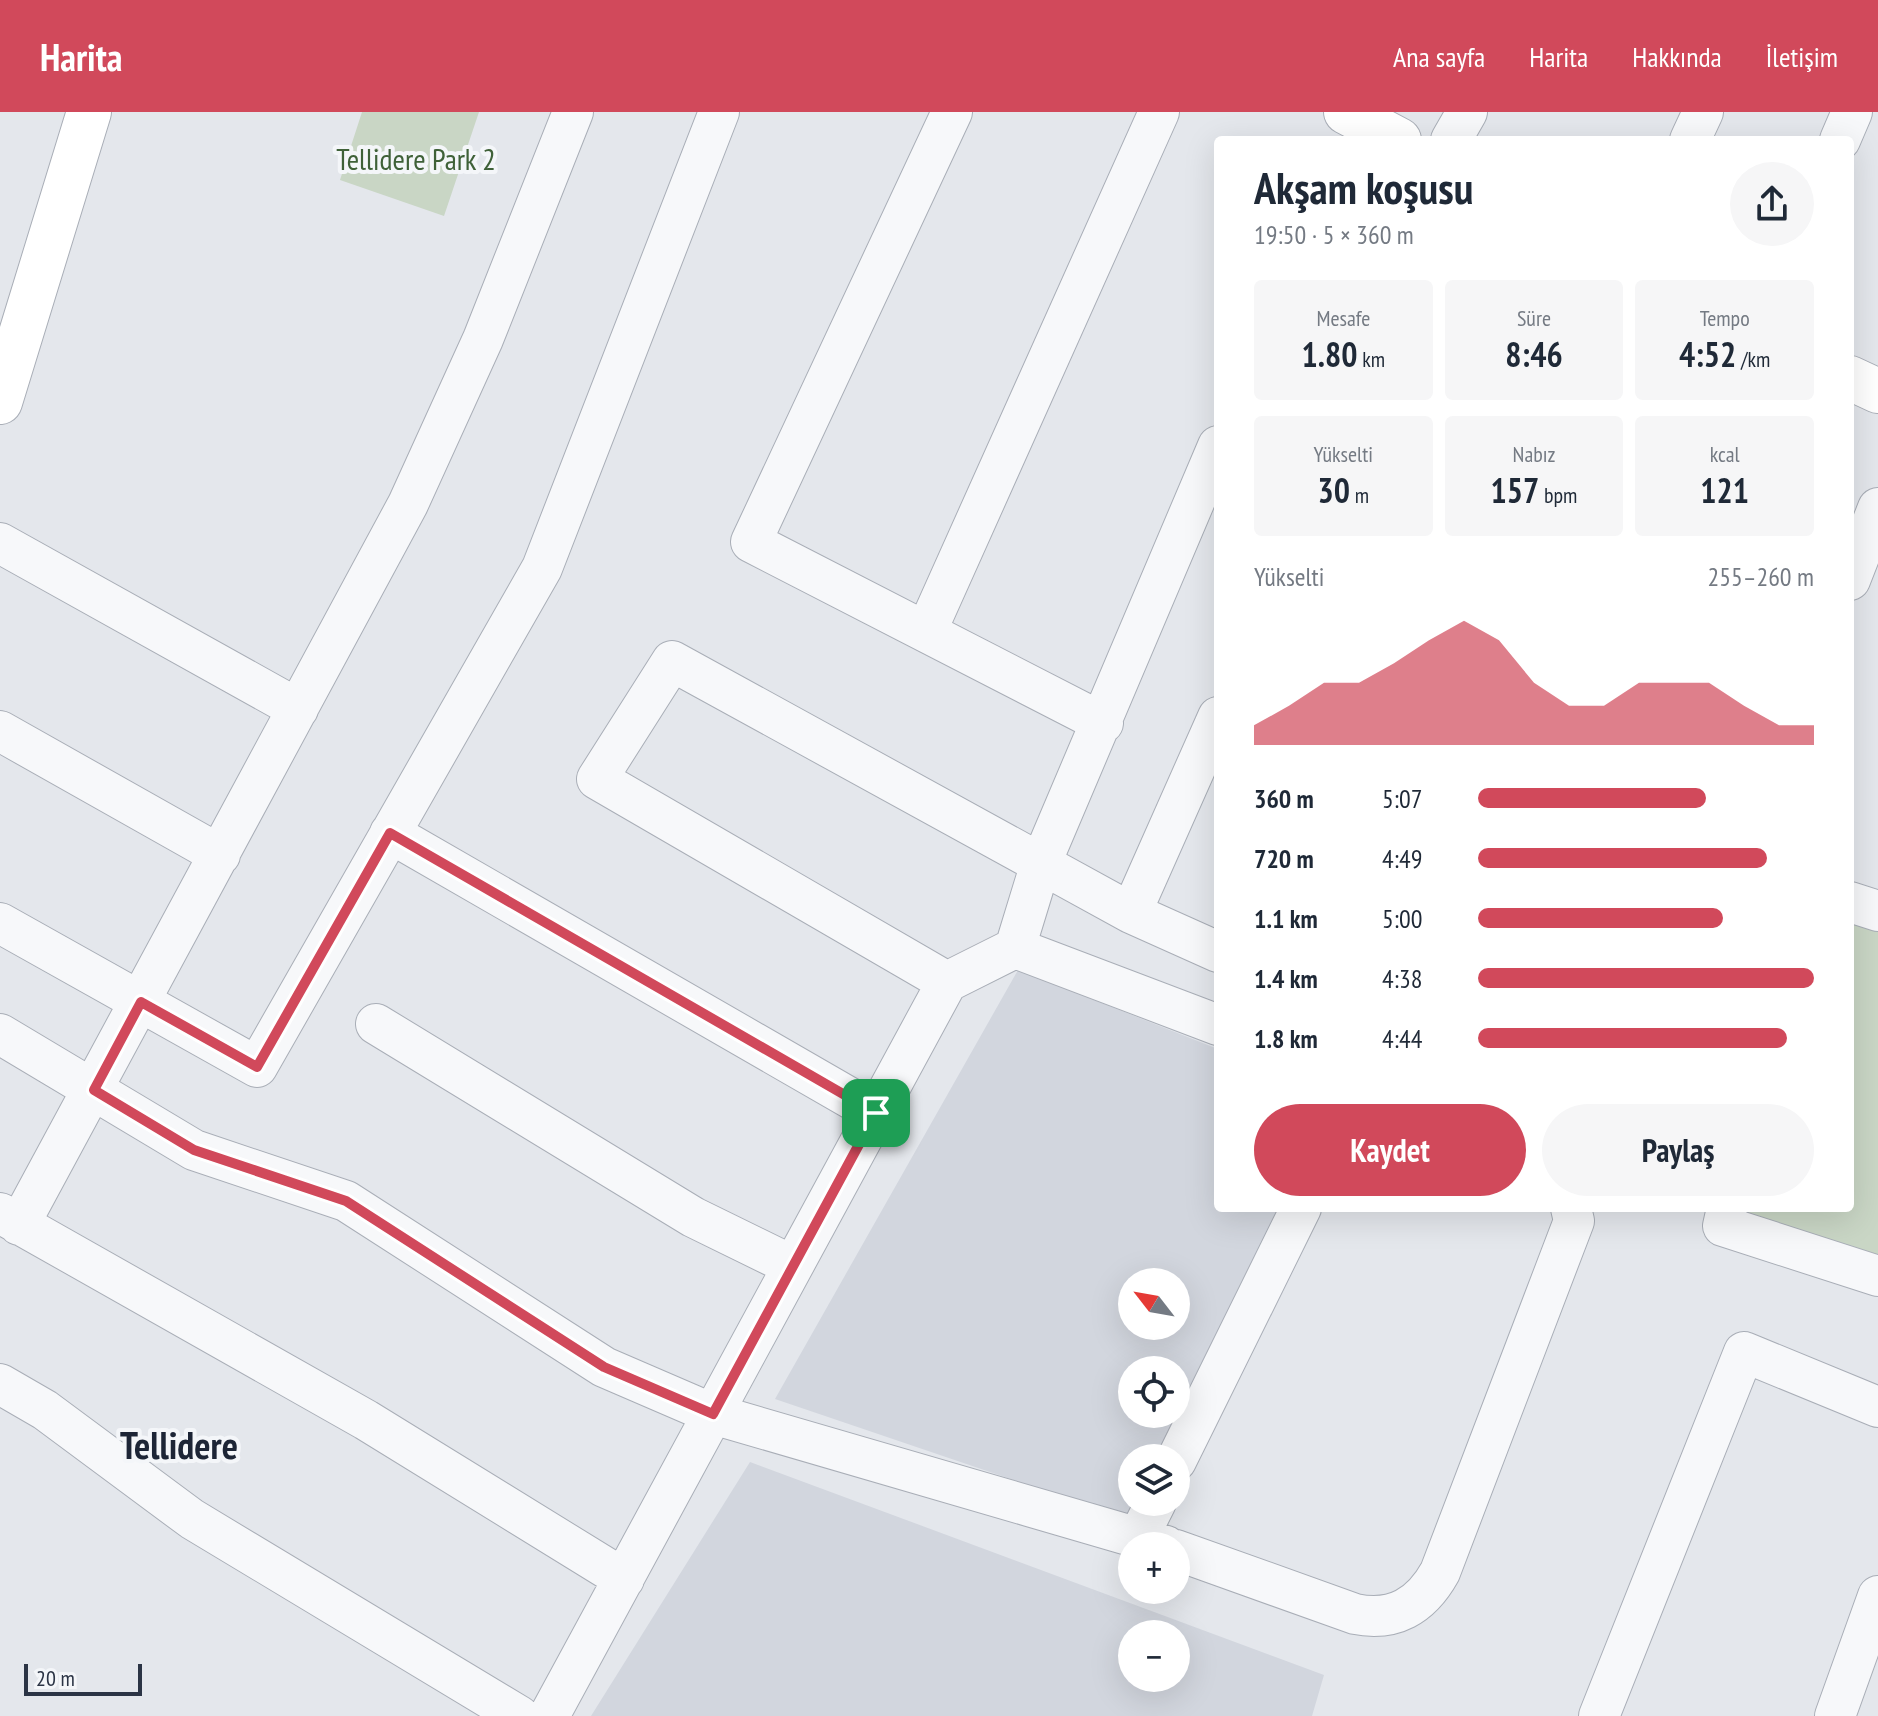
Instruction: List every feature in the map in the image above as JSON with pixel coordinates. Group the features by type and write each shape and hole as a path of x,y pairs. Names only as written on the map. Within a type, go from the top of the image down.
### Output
{"main road":[{"path":"0,402 89,112"},
{"path":"1349,123 1387,136"}],"street":[{"path":"573,112 483,339 408,504 94,1090 10,1219 366,1420 624,1579"},
{"path":"0,923 257,1067 542,568 719,112"},
{"path":"952,112 751,542 1103,723"},
{"path":"926,632 1159,112"},
{"path":"1453,136 1467,112"},
{"path":"1692,136 1703,112"},
{"path":"1842,136 1852,112"},
{"path":"549,1716 947,982 1015,948 1041,863 1214,456"},
{"path":"1854,570 1878,508"},
{"path":"0,543 298,709"},
{"path":"947,982 597,779 672,661 1131,913 1214,950"},
{"path":"1131,913 1214,726"},
{"path":"0,731 220,855"},
{"path":"390,833 876,1113"},
{"path":"1854,903 1878,911"},
{"path":"1015,948 1214,1023"},
{"path":"376,1024 693,1217 793,1266"},
{"path":"0,1034 194,1150 346,1201 604,1367 713,1414 1153,1528"},
{"path":"1184,1444 1299,1212"},
{"path":"1190,1555 1355,1614 1386,1616 1418,1603 1440,1572 1574,1221 1572,1212"},
{"path":"1726,1212 1723,1226 1878,1276"},
{"path":"1599,1716 1744,1352 1878,1407"},
{"path":"0,1384 45,1410 192,1519 519,1716"},
{"path":"1835,1716 1878,1596"}],"shaded area":[{"path":"1018,970 1214,1047 1214,1212 1280,1212 1190,1406 1190,1356 1118,1356 1118,1428 1180,1428 1172,1444 1118,1444 1118,1516 775,1399"},
{"path":"750,1462 1118,1599 1118,1604 1133,1604 1176,1620 1118,1620 1118,1692 1190,1692 1190,1625 1324,1675 1312,1716 591,1716"},
{"path":"1119,1516 1140,1516 1137,1522"}],"green space":[{"name":"Tellidere Park 2","path":"362,112 479,112 444,216 340,180"},
{"path":"1855,917 1878,925 1878,1266 1734,1218 1735,1212 1854,1212"}],"district":[{"name":"Tellidere","path":"179,1444"}],"route":[{"path":"390,833 876,1113 713,1414 604,1367 346,1201 194,1150 94,1090 141,1002 257,1067 390,833"}]}
